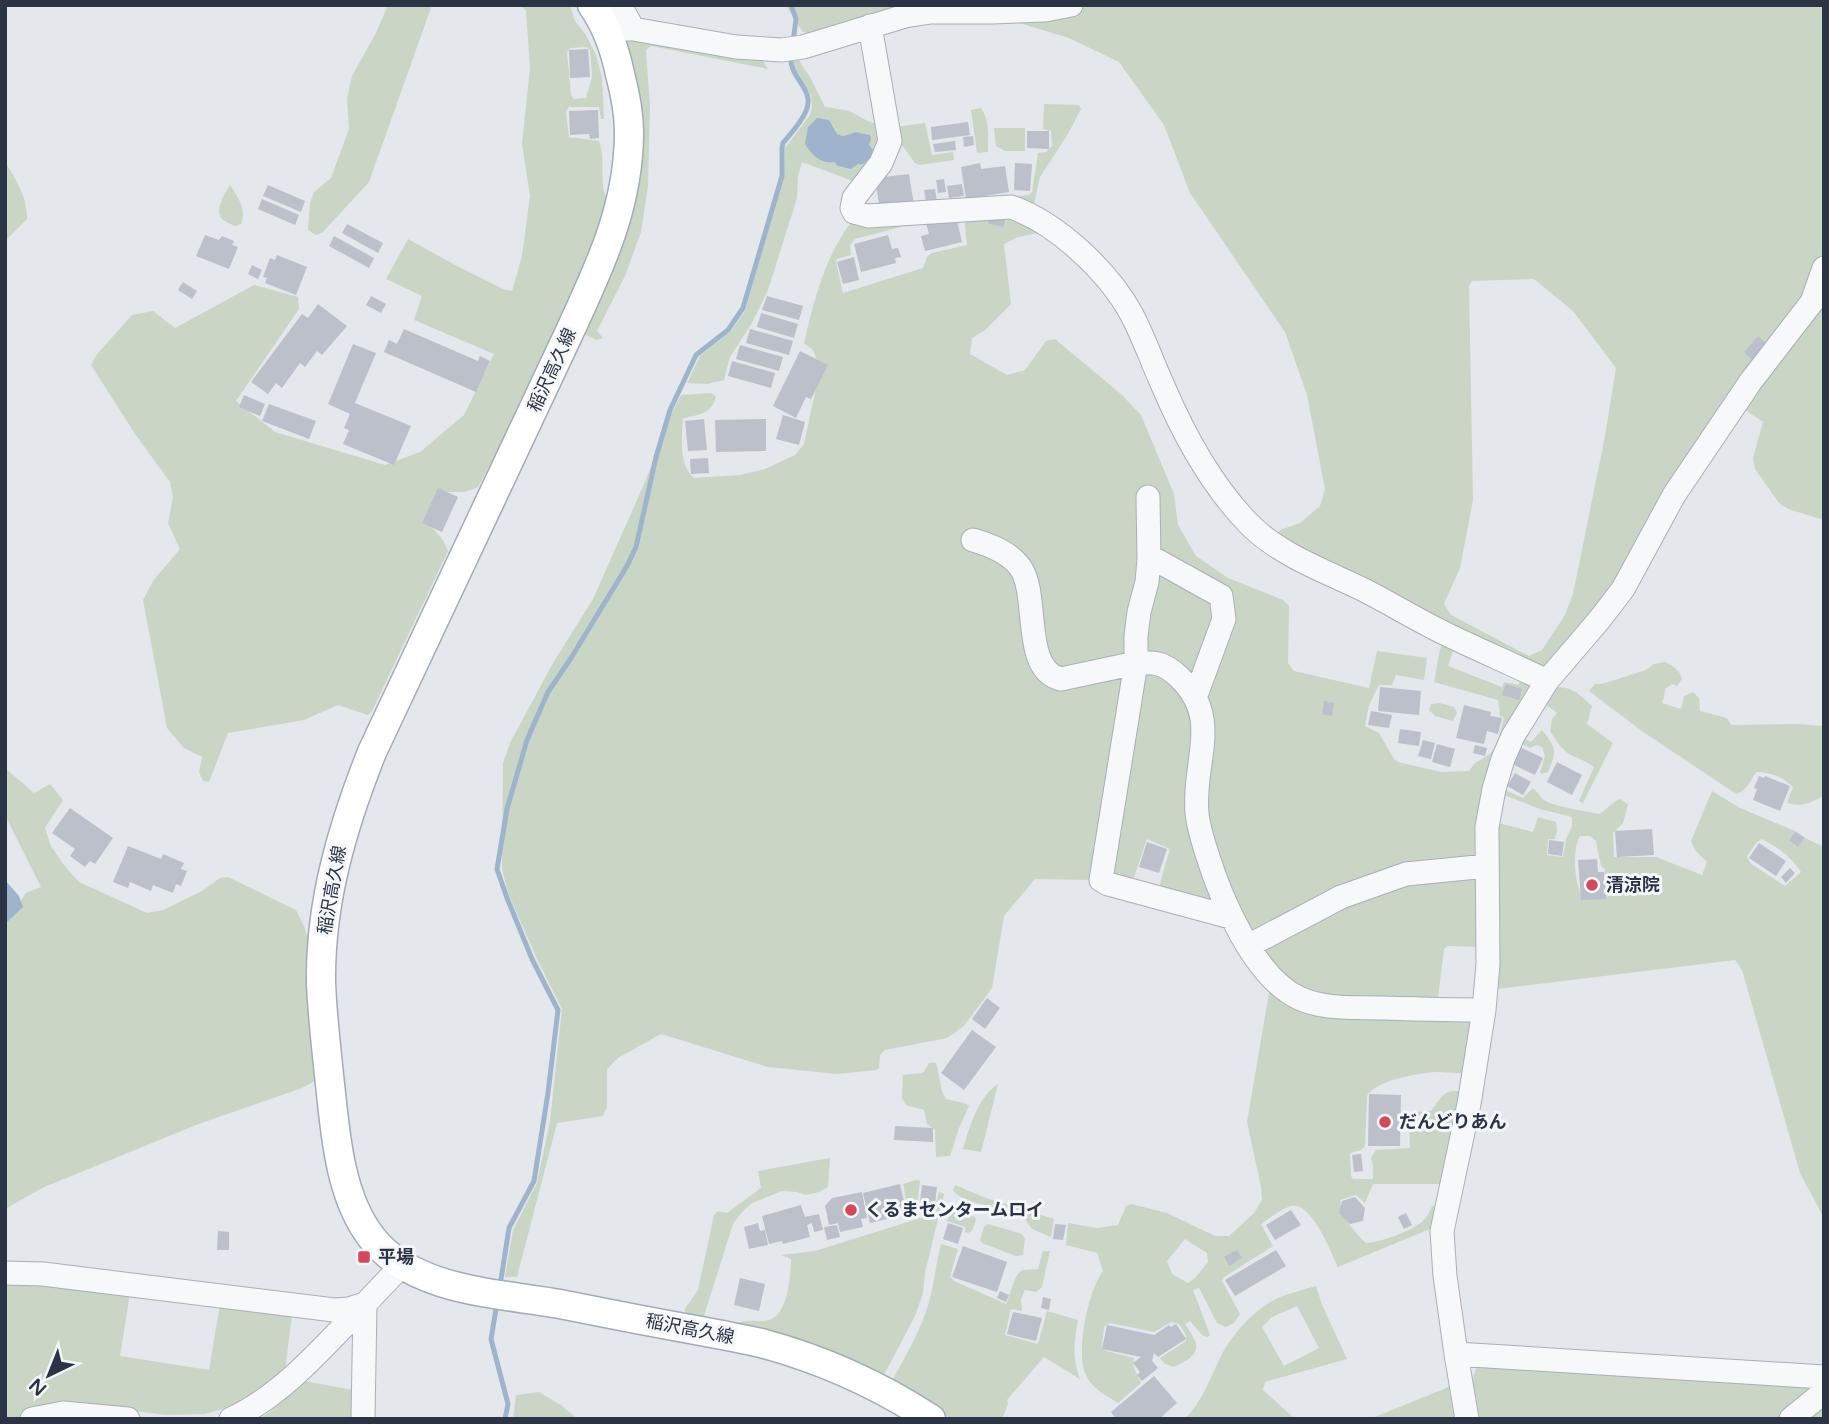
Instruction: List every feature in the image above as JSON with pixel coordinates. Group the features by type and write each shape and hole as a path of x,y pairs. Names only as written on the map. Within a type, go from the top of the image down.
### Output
{"main road":[{"name":"稲沢高久線","path":"592,5 620,29 618,65 629,130 621,202 601,262 372,752 347,817 330,885 321,981 339,1151 352,1203 361,1223 373,1240 402,1265 436,1280 473,1290 745,1340 801,1354 874,1386 931,1419"}],"street":[{"path":"620,5 620,29 736,47 782,50 803,47 905,16 932,12 1045,10 1071,5"},
{"path":"870,26 890,141 881,163 854,198 854,212 868,216 1011,207 1044,223 1080,250 1122,298 1165,392 1198,454 1219,488 1253,528 1283,551 1444,633 1547,681"},
{"path":"1467,1419 1445,1276 1441,1231 1469,1104 1484,1010 1488,964 1487,827 1500,769 1513,736 1547,681 1623,589 1674,495 1751,381 1812,302 1824,268"},
{"path":"1148,497 1147,582 1139,612 1136,663 1101,880 1230,916"},
{"path":"973,540 1008,555 1020,567 1027,579 1037,652 1042,666 1053,677 1062,679 1136,663 1156,662 1169,668 1189,686 1200,706 1204,727 1197,782 1197,814 1214,875 1230,916 1248,946 1284,990 1312,1003 1343,1007 1484,1010"},
{"path":"1149,556 1221,596 1224,619 1195,698"},
{"path":"1248,946 1342,897 1406,874 1488,866"},
{"path":"231,1419 276,1392 402,1265"},
{"path":"5,1273 43,1274 334,1310 365,1304"},
{"path":"363,1419 365,1304"},
{"path":"1456,1354 1824,1377"},
{"path":"1791,1419 1824,1392"},
{"path":"32,1419 63,1413 128,1419"}],"green space":[{"path":"388,5 432,5 369,182 322,233 316,235 308,230 310,203 314,192 331,178 349,129 347,98 352,76"},
{"path":"521,5 570,5 575,21 596,55 602,77 604,119 601,119 599,107 569,107 566,112 569,137 599,141 606,198 612,169 614,117 618,116 620,148 614,188 601,233 581,281 514,420 478,487 465,492 439,492 426,522 442,538 448,551 372,711 368,715 338,705 304,720 228,733 209,782 203,781 199,772 202,757 184,748 167,728 143,600 153,581 180,549 168,523 173,497 170,482 135,434 91,365 97,354 132,315 153,311 175,328 254,285 298,297 299,309 236,401 275,432 385,465 420,452 464,415 494,354 414,320 422,296 386,279 408,239 503,289 512,291 522,256 530,196 522,144 530,68 526,11","holes":["586,47 590,50 592,77 586,98 574,99 571,95 567,52 571,48"]},
{"path":"786,5 1824,5 1824,520 1788,509 1779,503 1755,469 1753,458 1763,422 1731,400 1618,584 1546,669 1535,668 1277,540 1280,530 1300,523 1320,506 1325,489 1307,395 1285,332 1190,193 1164,125 1119,62 1069,38 1003,18 972,18 813,37 802,31","holes":["1534,279 1573,311 1616,368 1573,594 1565,615 1542,650 1529,656 1451,615 1444,604 1460,568 1473,500 1469,286 1472,281"]},
{"path":"621,36 761,58 768,69 651,46 646,50 650,106 648,186 641,232 625,276 597,331 603,338 597,340 584,334 609,270"},
{"path":"797,55 825,107 848,111 868,121 881,123 881,153 853,181 802,162 797,198 768,290 752,323 730,357 724,380 707,384 687,383 700,356 732,330 745,311 784,175 785,148 810,115 811,95 794,67 793,58","holes":["856,132 870,135 869,145 838,166 834,162 837,134 843,136"]},
{"path":"1044,104 1079,105 1081,109 1040,177 1033,208 978,199 1029,195 1032,192 1038,153 1046,152 1052,146 1051,131 1043,129"},
{"path":"981,108 987,123 988,152 977,153 971,110"},
{"path":"925,123 932,155 953,152 954,160 919,165 915,163 896,137 894,127"},
{"path":"994,128 1025,128 1025,151 1005,151 996,146"},
{"path":"5,162 23,196 27,219 5,241"},
{"path":"230,185 239,199 243,214 241,224 235,226 223,220 219,212"},
{"path":"987,214 988,224 1004,227 1009,215 1043,232 1018,237 1004,244 1011,304 985,330 972,338 970,354 1007,375 1025,370 1046,341 1055,339 1122,395 1141,415 1174,494 1178,525 1196,556 1228,578 1283,600 1289,606 1288,663 1294,671 1369,688 1377,651 1427,658 1424,680 1396,675 1392,685 1379,685 1369,705 1365,726 1379,733 1394,759 1441,772 1469,771 1491,753 1496,744 1504,718 1499,715 1498,700 1434,682 1443,644 1455,645 1448,666 1502,687 1504,682 1518,685 1523,675 1535,687 1512,721 1479,947 1448,946 1444,949 1436,1014 1472,1017 1468,1074 1417,1074 1387,1082 1372,1090 1367,1096 1365,1146 1350,1153 1353,1179 1373,1179 1371,1158 1376,1150 1410,1148 1409,1117 1413,1112 1431,1111 1448,1092 1465,1093 1441,1184 1373,1184 1365,1203 1356,1195 1340,1200 1349,1223 1366,1243 1405,1232 1419,1224 1432,1206 1440,1205 1435,1223 1430,1229 1338,1267 1320,1229 1306,1211 1291,1206 1279,1211 1261,1224 1273,1246 1224,1277 1222,1281 1240,1314 1234,1323 1226,1327 1217,1323 1199,1288 1193,1290 1210,1335 1202,1335 1190,1321 1185,1324 1196,1344 1195,1353 1189,1359 1173,1367 1160,1358 1186,1341 1186,1335 1179,1324 1171,1322 1154,1332 1110,1323 1104,1327 1102,1346 1106,1351 1134,1358 1133,1366 1141,1383 1118,1403 1095,1387 1085,1373 1082,1350 1085,1321 1093,1292 1103,1271 1097,1253 1066,1245 1068,1223 1097,1228 1118,1225 1126,1206 1131,1204 1167,1213 1215,1236 1229,1236 1254,1213 1262,1200 1261,1187 1247,1122 1270,987 1295,991 1215,891 1212,903 1158,890 1170,849 1147,839 1132,883 1035,879 1004,916 992,988 964,1026 947,1038 885,1050 880,1055 879,1068 876,1070 837,1074 768,1067 661,1034 618,1058 607,1069 607,1107 603,1116 557,1123 517,1277 505,1277 513,1230 537,1183 550,1121 562,1009 508,893 502,869 503,763 511,741 553,663 593,599 681,395 711,393 716,396 708,410 683,418 683,458 694,478 740,475 765,469 795,455 804,444 820,369 813,350 804,343 816,295 828,264 852,221 916,223 855,239 850,245 851,255 837,259 836,262 843,293 923,268 927,257 932,253 967,245 964,215","holes":["1185,1239 1207,1253 1208,1262 1188,1283 1172,1274 1167,1261"]},
{"path":"1665,662 1678,671 1682,679 1677,686 1672,684 1665,689 1662,703 1681,709 1684,696 1693,692 1699,698 1700,711 1727,718 1731,725 1824,726 1824,798 1800,805 1787,803 1793,787 1781,778 1761,772 1756,772 1746,788 1736,794 1642,731 1589,691 1595,684"},
{"path":"1557,687 1572,690 1592,706 1587,724 1613,743 1583,803 1579,801 1594,767 1566,752 1550,731 1552,719 1557,713 1545,704 1547,692"},
{"path":"1431,704 1454,707 1457,713 1453,721 1435,716 1429,710"},
{"path":"1542,730 1551,741 1554,754 1548,772 1542,774 1540,772 1545,756 1542,747 1536,745 1530,748 1522,744 1520,737 1531,742"},
{"path":"5,768 34,793 50,784 63,800 45,828 51,846 79,882 147,913 163,910 202,891 220,878 228,877 296,910 312,951 319,1076 302,1088 196,1125 42,1188 5,1209 5,916 15,909 26,893 41,887 5,815"},
{"path":"1500,788 1523,798 1533,788 1548,802 1600,814 1620,799 1628,804 1623,823 1613,833 1614,857 1656,857 1702,875 1707,862 1695,850 1691,841 1712,791 1740,808 1795,831 1789,840 1798,847 1805,838 1824,847 1824,1218 1800,1173 1742,970 1735,960 1497,989 1491,984 1495,822 1533,832 1538,817 1556,822 1555,839 1548,839 1547,855 1563,857 1566,839 1572,826 1572,817 1540,809 1499,793","holes":["1580,836 1590,836 1596,841 1601,866 1605,869 1603,896 1583,897 1580,891 1575,858","1762,839 1784,853 1801,872 1785,886 1750,863 1747,856"]},
{"path":"929,1063 936,1063 946,1099 969,1106 950,1156 936,1157 935,1130 927,1124 924,1110 906,1105 902,1098 903,1075 923,1073"},
{"path":"998,1084 981,1152 963,1149 980,1104"},
{"path":"830,1158 828,1187 806,1195 782,1191 752,1203 741,1213 733,1224 703,1319 690,1317 684,1310 698,1290 714,1215 718,1211 727,1213 761,1188 758,1171"},
{"path":"920,1181 917,1207 908,1209 903,1184"},
{"path":"955,1185 986,1198 1054,1219 1051,1237 1032,1229 1024,1217 966,1200 953,1190"},
{"path":"939,1192 944,1194 925,1273 923,1293 915,1316 885,1373 880,1376 736,1324 769,1320 780,1311 787,1294 791,1259 781,1255 815,1251 930,1215 934,1211"},
{"path":"953,1210 975,1217 972,1231 965,1232 965,1227 947,1221"},
{"path":"988,1224 1022,1234 1025,1239 1023,1255 1016,1256 982,1243 980,1240 984,1227"},
{"path":"941,1244 958,1249 950,1277 954,1281 1006,1304 1019,1273 1023,1270 1038,1269 1043,1251 1050,1251 1042,1287 1036,1292 1025,1290 1021,1299 1022,1311 1011,1309 1005,1335 1038,1344 1047,1311 1078,1320 1074,1350 1080,1379 1044,1357 1007,1400 1002,1419 952,1419 892,1385 927,1309"},
{"path":"5,1285 73,1286 130,1293 120,1356 209,1370 220,1304 292,1315 285,1370 261,1391 233,1406 205,1414 166,1415 87,1405 22,1419 5,1419"},
{"path":"1316,1286 1347,1359 1265,1382 1263,1390 1295,1419 1185,1419 1201,1397 1225,1349 1245,1323 1280,1297","holes":["1297,1306 1319,1348 1284,1366 1262,1327 1272,1317"]},
{"path":"1489,1363 1824,1384 1824,1419 1477,1419 1472,1382 1476,1368"},
{"path":"304,1381 353,1390 352,1419 260,1419"},
{"path":"1456,1384 1462,1419 1370,1419"},
{"path":"539,1392 578,1419 513,1419 516,1395"}],"water":[{"path":"817,118 829,120 837,134 843,136 856,132 870,135 869,145 873,150 869,159 851,169 817,158 805,144 808,127"},
{"path":"5,880 19,896 23,907 5,924"}],"building":[{"path":"588,49 590,77 570,78 569,50"},
{"path":"598,110 599,138 590,139 589,134 570,135 569,111"},
{"path":"968,122 970,135 932,140 931,127"},
{"path":"1027,131 1049,131 1049,149 1027,148"},
{"path":"973,136 974,145 964,147 963,137"},
{"path":"955,141 956,150 935,152 933,144"},
{"path":"980,163 981,169 1005,166 1009,192 966,199 961,167"},
{"path":"1015,163 1032,164 1030,191 1014,190"},
{"path":"909,174 914,205 880,210 875,178"},
{"path":"944,179 946,192 938,193 936,180"},
{"path":"962,184 964,196 949,198 947,186"},
{"path":"268,185 305,201 301,212 263,196"},
{"path":"935,189 937,201 926,203 924,190"},
{"path":"262,199 299,215 295,225 258,209"},
{"path":"989,214 1006,217 1004,227 988,224"},
{"path":"956,216 962,242 925,251 921,236 929,234 926,223"},
{"path":"347,224 383,243 378,253 342,233"},
{"path":"205,235 219,240 222,236 234,241 232,245 238,247 229,269 196,256"},
{"path":"888,235 892,249 898,248 901,257 895,258 896,263 861,272 854,244"},
{"path":"334,236 374,258 369,268 329,246"},
{"path":"277,255 307,267 296,295 265,283 267,278 263,277 270,258 275,260"},
{"path":"854,257 859,280 843,284 837,262"},
{"path":"252,265 262,270 258,279 248,274"},
{"path":"183,282 197,291 192,299 178,290"},
{"path":"371,296 386,304 381,313 366,305"},
{"path":"767,296 803,306 799,320 762,310"},
{"path":"318,304 347,326 322,355 317,351 305,367 300,363 282,388 276,383 268,394 251,382 302,314 308,318"},
{"path":"761,313 798,324 794,338 757,327"},
{"path":"404,329 478,361 480,356 490,361 476,392 384,352 389,340 397,344"},
{"path":"750,329 793,341 789,355 746,343"},
{"path":"1758,336 1768,345 1753,361 1744,352"},
{"path":"353,344 376,353 355,403 411,426 394,465 343,444 349,430 344,428 350,414 328,404"},
{"path":"740,345 783,357 779,371 736,359"},
{"path":"800,351 828,365 811,399 806,397 796,418 773,406"},
{"path":"732,361 775,373 771,388 728,376"},
{"path":"244,395 265,404 260,416 239,407"},
{"path":"269,404 316,421 309,439 262,421"},
{"path":"783,415 805,422 799,445 776,439"},
{"path":"704,419 707,450 688,451 685,421"},
{"path":"766,419 766,451 716,452 715,420"},
{"path":"708,458 709,473 691,474 690,459"},
{"path":"438,488 458,497 442,532 422,523"},
{"path":"1506,684 1522,689 1519,700 1502,695"},
{"path":"1380,687 1421,691 1419,715 1378,711"},
{"path":"1324,701 1334,703 1332,716 1322,714"},
{"path":"1464,705 1491,712 1490,716 1502,718 1498,734 1487,731 1484,744 1456,738"},
{"path":"1371,711 1392,715 1389,728 1368,725"},
{"path":"1400,729 1421,732 1419,746 1398,743"},
{"path":"1423,740 1435,743 1431,759 1418,756"},
{"path":"1437,744 1455,749 1450,767 1432,762"},
{"path":"1475,745 1487,748 1485,756 1473,753"},
{"path":"1520,747 1543,758 1535,775 1512,764"},
{"path":"1557,762 1582,775 1572,795 1547,782"},
{"path":"1515,773 1531,782 1523,795 1507,786"},
{"path":"1759,776 1790,786 1780,811 1753,800"},
{"path":"70,808 113,838 95,864 90,861 85,867 70,856 75,849 52,833"},
{"path":"1652,829 1654,855 1617,857 1615,831"},
{"path":"1795,831 1805,838 1798,847 1789,840"},
{"path":"1549,840 1564,842 1562,856 1548,854"},
{"path":"1147,842 1167,849 1159,873 1139,867"},
{"path":"1759,843 1786,861 1776,876 1749,858"},
{"path":"128,846 161,859 163,854 184,863 181,869 187,871 181,886 176,884 173,893 153,885 151,891 130,882 128,888 113,882"},
{"name":"清涼院","path":"1597,859 1598,872 1604,872 1606,899 1581,900 1578,860"},
{"path":"1790,868 1795,873 1786,883 1781,877"},
{"path":"987,998 1000,1008 985,1029 972,1019"},
{"path":"972,1030 996,1047 964,1090 941,1073"},
{"path":"1369,1094 1401,1095 1400,1146 1368,1146"},
{"path":"895,1126 933,1128 933,1142 894,1140"},
{"path":"1361,1154 1363,1171 1354,1172 1352,1155"},
{"path":"900,1184 906,1210 890,1213 891,1218 870,1223 863,1193"},
{"path":"922,1185 937,1187 935,1204 920,1201"},
{"path":"862,1192 867,1218 861,1219 863,1227 840,1232 838,1223 829,1225 825,1206 832,1198"},
{"path":"1355,1197 1365,1208 1363,1221 1350,1224 1339,1213 1342,1201"},
{"path":"801,1205 805,1217 819,1214 823,1230 814,1232 812,1223 807,1225 810,1237 783,1244 782,1241 769,1244 762,1216"},
{"path":"1291,1210 1301,1225 1275,1240 1266,1225"},
{"path":"1406,1213 1412,1225 1404,1229 1398,1217"},
{"path":"758,1223 760,1231 765,1230 768,1245 749,1249 744,1227"},
{"path":"948,1223 963,1228 958,1244 943,1239"},
{"path":"1055,1224 1066,1225 1063,1240 1053,1239"},
{"path":"837,1225 840,1237 827,1240 824,1227"},
{"path":"218,1231 229,1232 229,1250 217,1250"},
{"path":"963,1246 1007,1262 997,1292 952,1277"},
{"path":"1237,1250 1242,1258 1229,1266 1224,1257"},
{"path":"1276,1250 1286,1266 1235,1296 1225,1280"},
{"path":"740,1278 765,1284 759,1311 734,1305"},
{"path":"1000,1291 1009,1295 1006,1302 997,1298"},
{"path":"1043,1297 1051,1299 1049,1310 1041,1308"},
{"path":"1013,1312 1042,1318 1036,1341 1007,1334"},
{"path":"1176,1324 1186,1339 1158,1357 1154,1353 1152,1361 1158,1368 1142,1381 1137,1375 1140,1372 1133,1363 1141,1357 1102,1349 1107,1325 1154,1335 1169,1325 1171,1327"},
{"path":"1154,1376 1177,1403 1159,1419 1116,1419 1111,1412"}],"waterway":[{"path":"791,5 796,19 793,42"},
{"path":"500,1286 509,1228 534,1181 558,1010 532,959 497,869 507,809 527,740 548,692 627,566 636,547 656,457 670,410 696,355 728,330 743,308 782,176 783,143 801,120 808,103 805,90 793,71 791,55"},
{"path":"497,1303 491,1339 508,1404 505,1419"}],"place":[{"name":"清涼院","path":"1592,885"},
{"name":"だんどりあん","path":"1385,1122"},
{"name":"くるまセンタームロイ","path":"851,1210"},
{"name":"平場","path":"364,1257"}]}
